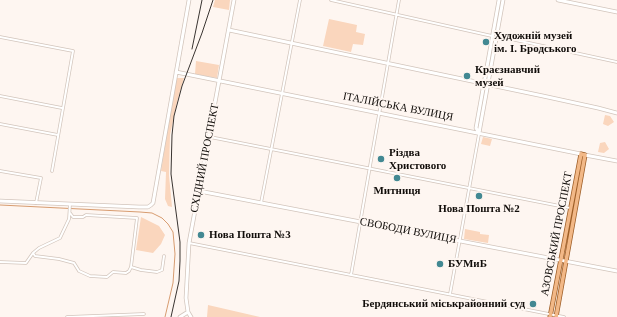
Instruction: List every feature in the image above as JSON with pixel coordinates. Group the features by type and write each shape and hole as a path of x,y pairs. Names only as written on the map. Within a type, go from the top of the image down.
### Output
{"main road":[{"path":"0,201 148,207 153,203 189,0"},
{"name":"СХІДНИЙ ПРОСПЕКТ","path":"191,317 188,312 186,298 189,243 210,137 234,0"},
{"path":"479,133 476,128 486,84 499,0"},
{"path":"494,36 503,0"},
{"path":"558,0 617,12"},
{"path":"229,30 598,108 617,114"},
{"name":"ІТАЛІЙСЬКА ВУЛИЦЯ","path":"176,72 617,161"},
{"name":"АЗОВСЬКИЙ ПРОСПЕКТ","path":"551,316 583,154"},
{"name":"СВОБОДИ ВУЛИЦЯ","path":"199,191 617,271"},
{"name":"АЗОВСЬКИЙ ПРОСПЕКТ","path":"556,316 567,261 566,258 573,208"},
{"path":"180,317 188,312"}],"street":[{"path":"261,203 300,0"},
{"path":"331,0 617,62"},
{"path":"351,275 399,0"},
{"path":"0,36 73,51 52,172"},
{"path":"0,96 62,108"},
{"path":"0,124 58,135"},
{"path":"450,294 479,133"},
{"path":"210,137 573,208"},
{"path":"0,170 41,178 36,202"},
{"path":"0,262 26,263 33,253 61,237 69,219 70,204"},
{"path":"33,253 35,256 59,259 74,263 79,271 90,276 106,277 113,272 126,273 129,271 137,218 86,215 83,217 73,217 70,213"},
{"path":"189,243 450,294 551,316 564,317"},
{"path":"130,267 157,272 162,270 164,256"},
{"path":"68,317 144,314"}],"shaded area":[{"path":"215,0 230,0 229,10 213,7"},
{"path":"329,19 357,25 356,32 365,34 363,45 353,44 351,52 323,46"},
{"path":"196,61 219,65 217,78 195,74"},
{"path":"176,78 184,78 170,135 169,175 172,207 168,206 165,199 166,172 161,171"},
{"path":"605,115 610,116 614,122 608,126 603,124"},
{"path":"483,137 492,139 490,146 481,144"},
{"path":"605,142 609,149 604,153 598,152 600,143"},
{"path":"141,217 159,226 165,235 161,244 153,253 136,250"},
{"path":"465,229 480,232 480,234 489,235 488,243 464,239"},
{"path":"208,305 260,317 207,317"}],"waterway":[{"path":"0,205 140,212 152,213 162,218 173,232 175,254 173,283 165,317"}],"railway":[{"path":"192,49 202,0"},
{"path":"171,317 179,281 180,261 180,242 171,174 174,116 182,86 213,0"}],"place":[{"name":"Художній музей ім. І. Бродського","path":"486,42"},
{"name":"Краєзнавчий музей","path":"467,76"},
{"name":"Різдва Христового","path":"381,159"},
{"name":"Митниця","path":"397,178"},
{"name":"Нова Пошта №2","path":"479,196"},
{"name":"Нова Пошта №3","path":"201,235"},
{"name":"БУМиБ","path":"440,264"},
{"name":"Бердянський міськрайонний суд","path":"533,304"}]}
